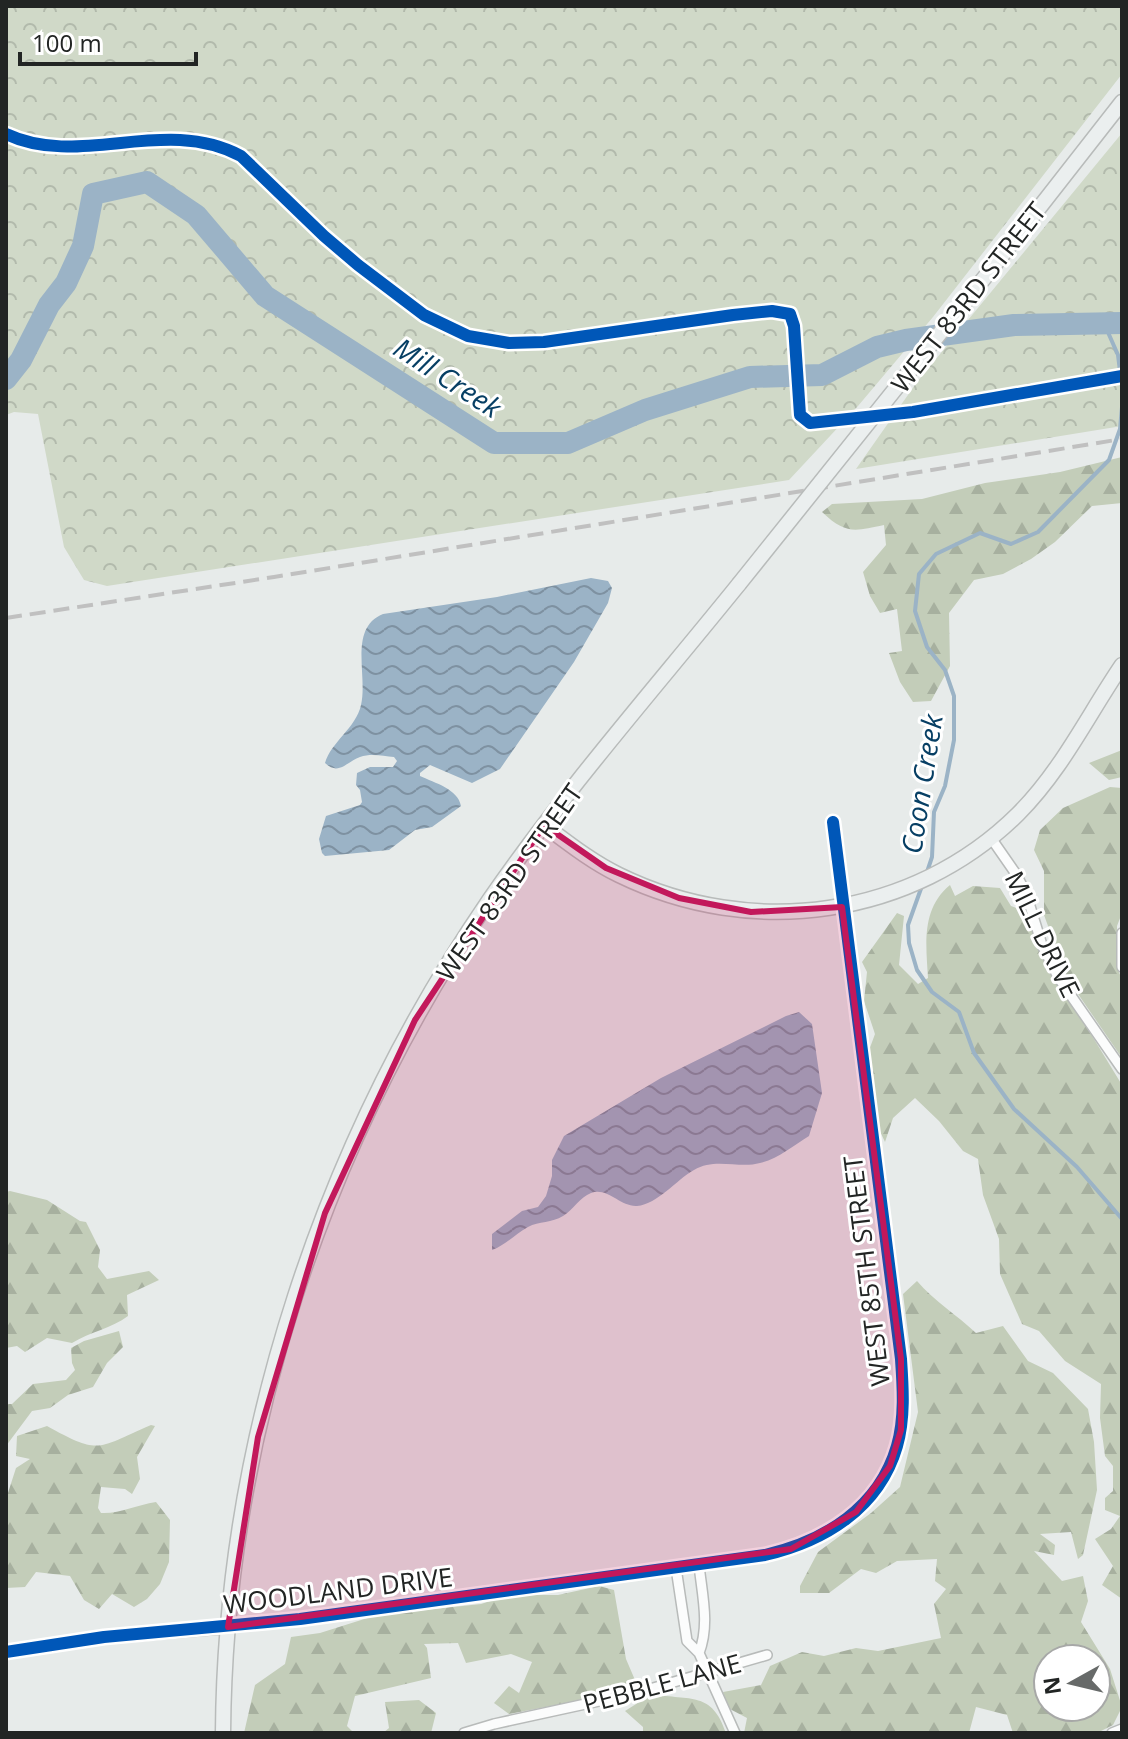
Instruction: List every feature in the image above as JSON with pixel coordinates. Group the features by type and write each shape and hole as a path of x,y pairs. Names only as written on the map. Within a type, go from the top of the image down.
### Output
{"main road":[{"name":"WEST 83RD STREET","path":"223,1733 228,1627 235,1562 258,1437 293,1307 325,1213 364,1122 415,1020 475,922 544,825 1122,102"},
{"path":"544,825 617,874 679,898 751,912 795,912 842,907 889,894 929,878 991,838 1046,783 1122,665"}],"street":[{"name":"WEST 85TH STREET","path":"676,1568 791,1549 837,1527 856,1512 875,1490 890,1466 897,1446 903,1400 901,1359 833,822"},
{"name":"MILL DRIVE","path":"991,838 1026,893 1042,945 1058,977 1122,1069"},
{"path":"1122,933 1122,967"},
{"path":"699,1565 705,1639 699,1653"},
{"name":"WOODLAND DRIVE","path":"6,1652 104,1637 228,1627 676,1568"},
{"path":"676,1568 687,1641 699,1653 735,1733"},
{"name":"PEBBLE LANE","path":"464,1733 636,1693 767,1655"},
{"path":"1112,1733 1122,1729"}],"highlighted area":[{"path":"544,825 606,868 679,898 751,912 842,907 901,1359 901,1430 890,1466 856,1512 791,1549 228,1627 258,1437 325,1213 415,1020"}],"green space":[{"path":"6,6 1122,6 1122,74 933,317 858,406 789,480 107,586 84,580 64,547 38,414 14,412 6,415"},
{"path":"1122,133 1122,426 856,469 917,382"},
{"path":"1122,457 1122,503 1092,506 1055,542 1031,559 1003,574 974,580 949,613 950,666 931,701 913,702 900,682 889,653 902,651 897,609 880,613 870,596 863,572 886,545 884,525 865,529 845,528 822,512 832,504 922,499 985,483 1060,472"},
{"path":"1122,750 1122,777 1109,780 1089,763"},
{"path":"1110,787 1122,788 1122,913 1117,926 1117,967 1122,980 1122,1058 1067,978 1044,915 1044,871 1034,850 1040,830 1063,808"},
{"path":"950,885 955,896 973,886 1000,888 1011,906 1025,911 1044,957 1122,1085 1122,1599 1102,1585 1113,1566 1095,1539 1111,1529 1120,1516 1105,1510 1105,1498 1113,1491 1113,1466 1105,1456 1100,1418 1101,1384 1065,1361 1039,1331 1022,1324 1000,1274 999,1239 983,1195 978,1159 963,1151 915,1098 893,1118 885,1142 877,1125 868,1053 875,1034 864,1001 867,972 862,962 897,913 904,916 899,965 918,984 928,978 927,928 934,905"},
{"path":"6,1192 47,1200 86,1222 100,1250 98,1267 107,1279 149,1271 159,1280 127,1295 128,1316 115,1324 72,1343 47,1338 25,1352 17,1346 6,1348"},
{"path":"917,1281 976,1333 1003,1326 1028,1361 1053,1373 1088,1409 1097,1490 1083,1555 1078,1559 1071,1532 1040,1534 1055,1545 1054,1555 1034,1551 1062,1581 1083,1576 1088,1601 1081,1622 1094,1643 1032,1643 1032,1723 1112,1723 1112,1675 1122,1707 1113,1725 1097,1733 1013,1733 1007,1715 976,1707 969,1733 744,1733 747,1718 728,1708 723,1692 761,1685 770,1666 802,1652 824,1656 856,1648 878,1651 941,1638 934,1604 946,1589 935,1581 937,1559 897,1561 876,1573 861,1569 829,1593 800,1593 800,1586 818,1552 900,1487 918,1412 903,1294"},
{"path":"119,1331 123,1347 107,1363 93,1387 68,1395 50,1408 32,1411 6,1446 6,1404 12,1404 33,1384 66,1380 75,1370 71,1348"},
{"path":"47,1426 78,1442 99,1445 155,1426 137,1457 140,1479 132,1494 125,1489 101,1487 98,1508 101,1513 108,1513 156,1502 170,1520 169,1562 160,1584 147,1599 134,1607 112,1594 99,1609 84,1600 70,1576 36,1572 25,1587 6,1588 6,1499 16,1468 30,1459 16,1456 17,1436"},
{"path":"599,1586 614,1590 626,1659 635,1680 614,1694 509,1714 494,1703 509,1686 519,1693 532,1662 511,1654 466,1663 458,1643 424,1644 431,1678 355,1696 347,1726 354,1733 244,1733 255,1685 285,1664 291,1637 320,1633 377,1615 481,1604 509,1595 558,1595"},
{"path":"652,1694 689,1698 707,1704 714,1710 726,1733 643,1733 643,1727 625,1711"},
{"path":"419,1700 436,1713 431,1733 383,1733 389,1728 385,1702"}],"water":[{"path":"591,578 608,581 612,588 608,603 574,662 500,769 472,783 430,765 420,776 451,791 461,806 432,827 415,830 389,850 325,856 319,839 326,816 362,802 356,785 357,773 370,767 393,767 397,761 394,757 373,755 360,757 339,768 325,763 361,705 363,641 372,621 383,614 497,597"},
{"path":"799,1012 812,1024 822,1093 809,1136 760,1163 702,1166 645,1204 625,1204 603,1193 591,1193 563,1216 528,1227 492,1250 492,1234 522,1211 538,1207 546,1196 552,1176 552,1160 564,1136 661,1078"}],"waterway":[{"name":"Mill Creek","path":"6,379 21,360 49,305 66,283 83,246 93,194 147,182 196,215 265,296 494,443 568,443 645,410 750,377 822,375 877,347 906,340 1014,325 1122,323"},
{"name":"Coon Creek","path":"1103,321 1118,355 1122,387"},
{"name":"Coon Creek","path":"926,875 932,857 934,812 945,786 954,740 954,696 945,670 927,647 915,611 919,574 936,554 980,533 1011,544 1038,532 1109,460 1120,429 1122,407"},
{"name":"Coon Creek","path":"923,883 908,925 909,943 917,970 932,992 959,1012 974,1053 1014,1109 1077,1167 1122,1219"}],"railway":[{"path":"6,618 1122,439"}],"cycle path":[{"path":"6,134 34,143 63,146 182,140 212,145 241,156 358,265 424,315 468,336 509,343 544,342 733,315 772,311 790,314 794,326 800,415 810,423 913,412 1122,376"},
{"path":"6,1652 104,1637 300,1619 765,1555 828,1531 863,1504 889,1468 897,1446 902,1414 902,1381 833,822"}]}
